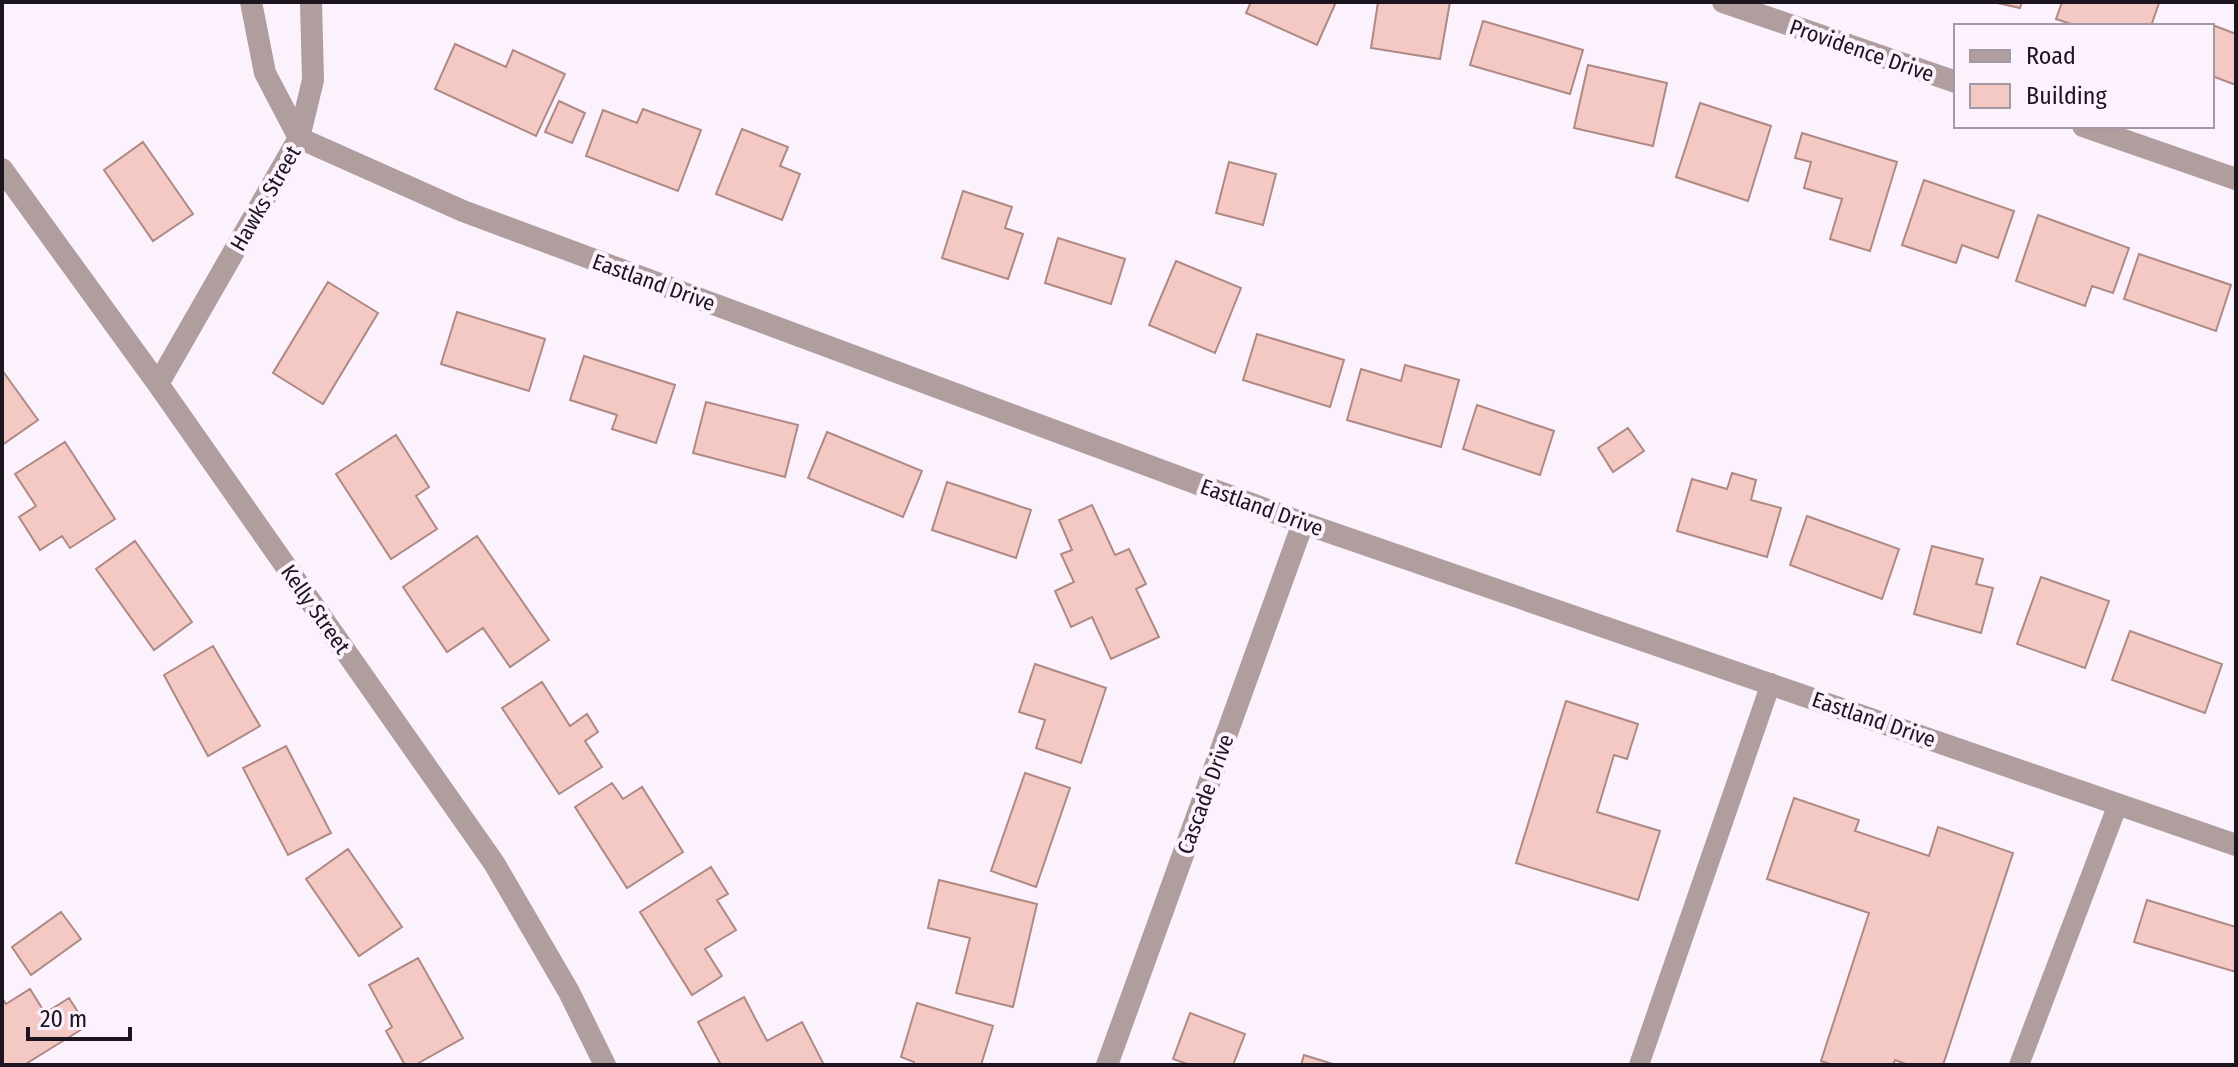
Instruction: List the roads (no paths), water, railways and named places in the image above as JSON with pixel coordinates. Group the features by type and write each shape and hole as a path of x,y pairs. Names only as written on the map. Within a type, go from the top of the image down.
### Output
{"street":[{"name":"Hawks Street","path":"158,384 299,138 265,73 251,2"},
{"path":"299,138 313,80 311,2"},
{"name":"Providence Drive","path":"1723,2 1954,81"},
{"path":"2089,128 2236,179"},
{"name":"Eastland Drive","path":"299,138 463,211 1303,523 2236,845"},
{"name":"Kelly Street","path":"2,169 158,384 494,863 569,992 605,1065"},
{"name":"Cascade Drive","path":"1107,1065 1303,523"}],"lane":[{"path":"1639,1065 1771,683"},
{"path":"2019,1065 2118,804"}]}
